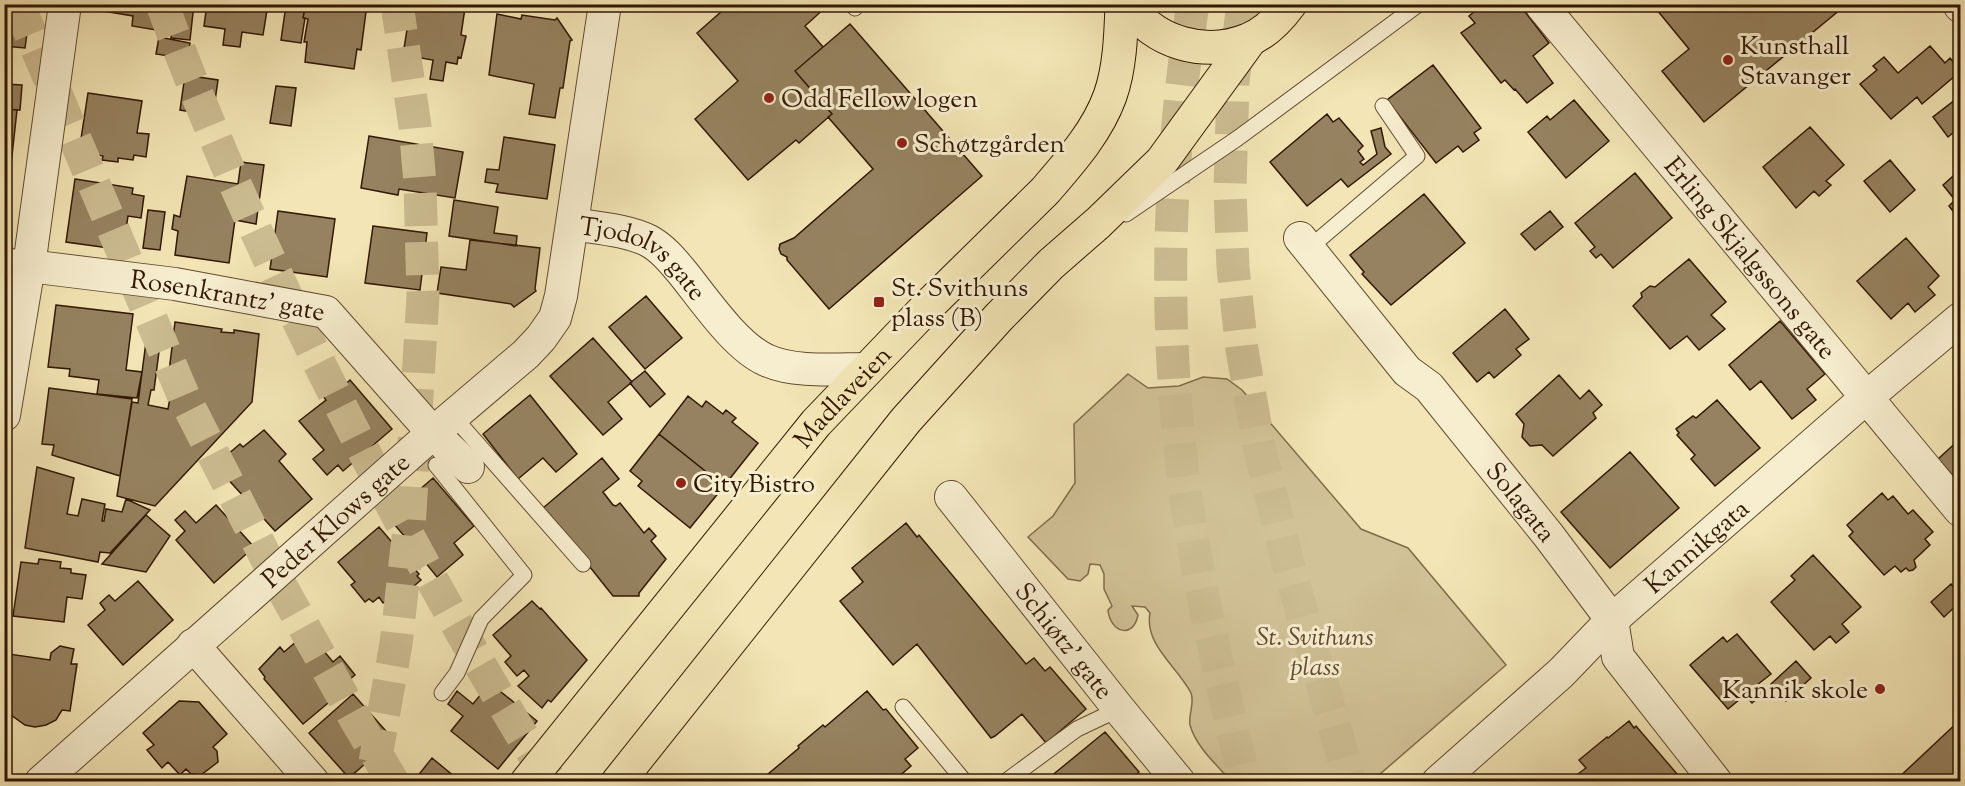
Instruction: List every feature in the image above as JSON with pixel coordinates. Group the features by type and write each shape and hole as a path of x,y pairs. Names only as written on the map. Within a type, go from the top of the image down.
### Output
{"main road":[{"name":"Madlaveien","path":"527,782 816,423 866,369 1045,191 1095,127 1110,95 1121,32 1122,4"},
{"path":"1129,4 1144,22 1159,34 1194,47 1213,48 1232,46 1250,40 1266,30 1290,4"},
{"path":"618,782 906,420 999,317 1051,264 1098,224 1162,161 1250,40"}],"street":[{"path":"4,415 17,266 65,4"},
{"name":"Tjodolvs gate","path":"604,5 573,224 616,231 648,241 667,255 733,334 767,361 812,369 866,369"},
{"name":"Erling Skjalgssons gate","path":"1542,6 1960,510"},
{"name":"Peder Klows gate","path":"41,782 443,424 526,354 555,318 573,224"},
{"name":"Solagata","path":"1304,243 1407,371 1429,387 1549,536 1612,620 1618,657 1716,782"},
{"name":"Rosenkrantz' gate","path":"17,266 174,284 326,312 443,424 468,467"},
{"name":"Kannikgata","path":"1438,782 1561,674 1612,620 1867,397 1960,319"},
{"name":"Schiøtz' gate","path":"951,498 1179,782"},
{"path":"193,645 314,782"}],"lane":[{"path":"1051,264 1238,138 1419,4"},
{"path":"1304,243 1417,156 1383,106"},
{"path":"443,424 583,564"},
{"path":"436,465 524,575 481,619 457,673 442,693"},
{"path":"903,707 965,782"},
{"path":"1005,782 1077,729 1119,709"}],"green space":[{"name":"St. Svithuns plass","path":"1128,374 1148,388 1179,386 1203,377 1227,379 1242,390 1361,529 1408,548 1506,665 1372,781 1231,781 1207,755 1193,733 1190,725 1191,693 1157,646 1152,635 1150,613 1145,607 1132,606 1138,615 1135,623 1127,630 1117,628 1110,618 1108,610 1112,606 1104,589 1104,574 1100,565 1090,564 1088,574 1080,581 1068,579 1028,537 1053,516 1075,483 1074,424"}],"building":[{"path":"4,4 31,4 25,48 4,46"},
{"path":"97,4 174,4 173,14 160,11 156,30 132,26 133,16 96,10"},
{"path":"175,4 194,4 190,40 171,38"},
{"path":"207,4 268,4 263,35 242,32 240,47 223,45 225,29 204,26"},
{"path":"310,4 367,4 361,50 357,49 354,69 305,62 307,42 304,42 308,19 303,18 305,8 309,9"},
{"path":"411,4 444,4 465,8 461,35 466,36 461,58 458,57 457,64 446,62 443,81 430,79 433,60 403,55"},
{"name":"Odd Fellow logen","path":"730,4 824,4 826,7 805,26 823,47 795,71 832,114 799,143 796,140 748,180 695,119 738,81 697,33"},
{"path":"1483,4 1519,4 1549,43 1533,56 1553,83 1527,103 1505,80 1501,83 1461,33 1475,23 1469,16"},
{"name":"Kunsthall Stavanger","path":"1652,4 1847,4 1704,122 1662,71 1689,49"},
{"path":"286,5 306,8 301,43 281,40"},
{"path":"497,14 521,19 522,15 555,20 557,18 572,40 555,118 529,114 534,84 489,75"},
{"name":"Schøtzgården","path":"850,24 982,176 829,309 779,249 780,244 794,238 873,169 828,117 832,114 795,71"},
{"path":"159,37 190,43 188,59 156,54"},
{"path":"1930,46 1945,63 1950,58 1959,69 1954,73 1956,75 1922,104 1917,97 1891,119 1860,84 1877,70 1873,66 1884,57 1898,73"},
{"path":"1433,65 1481,128 1474,133 1479,140 1463,152 1458,146 1436,163 1387,100"},
{"path":"185,75 218,80 213,115 180,110"},
{"path":"4,84 22,85 20,110 4,109"},
{"path":"276,86 296,88 291,126 270,123"},
{"path":"88,93 142,101 137,133 149,134 146,157 134,155 133,160 118,158 118,162 102,160 103,156 79,152"},
{"path":"1960,96 1960,127 1948,137 1933,117"},
{"path":"1574,100 1609,141 1566,178 1528,132 1547,116 1550,120"},
{"path":"4,109 17,110 11,165 8,165 6,181 4,181"},
{"path":"1327,114 1333,122 1339,118 1363,146 1358,151 1364,159 1360,162 1363,165 1377,154 1371,131 1381,128 1385,147 1391,154 1348,187 1341,179 1307,206 1270,162"},
{"path":"1810,127 1844,165 1826,181 1831,185 1819,196 1814,191 1796,208 1763,167"},
{"path":"369,136 463,152 455,198 399,189 398,195 361,188"},
{"path":"504,137 555,145 547,199 496,192 498,184 485,182 487,169 499,170"},
{"path":"1890,160 1915,190 1890,212 1864,181"},
{"path":"241,162 264,165 256,224 235,220 229,263 175,255 178,231 172,229 174,215 180,217 187,176 238,184"},
{"path":"1960,170 1960,220 1949,206 1955,200 1943,185"},
{"path":"1635,173 1672,218 1613,268 1601,254 1596,258 1590,251 1595,247 1575,223"},
{"path":"75,179 133,188 132,194 144,196 141,218 128,216 123,250 66,242"},
{"path":"1424,194 1465,243 1391,305 1362,274 1364,272 1350,255"},
{"path":"454,200 498,207 494,233 517,236 516,246 449,236"},
{"path":"148,210 165,212 160,250 143,248"},
{"path":"278,211 335,219 327,277 270,269"},
{"path":"1550,211 1563,227 1535,250 1521,234"},
{"path":"373,226 427,233 420,290 365,283"},
{"path":"1906,238 1939,276 1928,287 1935,295 1915,312 1908,303 1891,319 1857,281"},
{"path":"470,240 540,248 536,291 514,307 511,304 437,293 441,267 466,270"},
{"path":"1689,259 1726,302 1711,315 1725,329 1699,350 1687,336 1670,349 1633,306 1642,297 1641,293 1650,286 1655,287"},
{"path":"646,296 682,338 645,369 609,327"},
{"path":"56,305 133,314 126,370 142,372 137,398 97,394 99,380 69,376 70,369 48,367"},
{"path":"1505,309 1529,339 1516,349 1521,355 1494,378 1489,372 1477,382 1453,353"},
{"path":"1780,321 1825,374 1807,389 1816,400 1792,419 1761,381 1750,390 1729,365"},
{"path":"175,322 222,329 221,332 234,333 234,330 259,334 252,402 155,506 117,496 132,402 138,403 146,342 160,344 154,390 151,390 148,405 168,409 173,381 168,380"},
{"path":"593,338 632,382 608,402 622,419 603,435 550,376"},
{"path":"645,371 665,394 650,407 630,383"},
{"path":"1559,375 1580,399 1589,390 1602,405 1593,413 1596,418 1553,456 1542,445 1530,446 1522,437 1524,424 1516,414"},
{"path":"350,380 392,429 343,471 338,465 327,475 313,459 324,450 299,421 326,400 322,395 338,381 343,386"},
{"path":"49,388 132,399 120,476 52,455 54,445 42,444"},
{"path":"530,395 577,454 556,472 543,458 518,479 483,434"},
{"path":"688,396 702,407 706,401 723,414 726,410 736,418 732,422 758,443 724,486 659,434"},
{"path":"1717,400 1760,448 1715,486 1691,459 1695,455 1677,435 1679,433 1676,429 1693,416 1696,418"},
{"path":"264,430 286,454 279,461 312,499 275,531 215,465 240,444 243,447"},
{"name":"City Bistro","path":"659,434 724,486 690,528 638,486 642,481 630,471"},
{"path":"1960,439 1960,484 1938,459"},
{"path":"1630,452 1679,508 1610,568 1561,512"},
{"path":"602,458 619,479 603,492 613,505 620,503 644,533 649,528 656,536 651,541 666,559 639,596 613,596 543,508"},
{"path":"37,467 74,478 67,514 78,516 82,499 105,504 102,521 104,521 106,509 122,512 126,499 150,510 110,553 100,552 98,562 25,548"},
{"path":"433,478 474,526 454,543 463,555 437,577 421,557 415,562 405,551 412,545 388,517"},
{"path":"1882,493 1888,500 1893,496 1908,514 1913,510 1933,532 1925,539 1930,545 1914,560 1916,567 1913,570 1909,571 1906,568 1901,572 1895,566 1884,575 1849,536 1853,532 1847,525"},
{"path":"216,505 254,547 214,583 176,540 185,531 175,520 185,511 196,523"},
{"path":"146,515 170,536 146,572 102,564"},
{"path":"906,523 917,537 919,535 1026,664 1034,658 1045,671 1050,667 1086,709 1046,743 1022,714 991,738 917,644 893,665 840,601 863,582 852,568"},
{"path":"379,527 419,574 417,576 421,580 401,597 397,592 383,603 379,597 373,602 369,599 365,602 351,585 355,582 338,562"},
{"path":"1813,555 1861,607 1842,624 1849,632 1836,643 1830,636 1814,650 1771,602 1795,580 1791,576"},
{"path":"39,559 61,562 60,568 71,569 71,573 86,575 82,599 67,597 64,622 13,616 21,562 38,564"},
{"path":"138,581 173,620 123,665 88,625 105,610 100,603 109,595 115,601"},
{"path":"1951,584 1960,594 1960,602 1944,617 1931,602"},
{"path":"532,601 541,608 587,660 551,702 548,700 542,708 518,686 529,676 524,670 517,676 505,662 511,656 493,635"},
{"path":"1737,634 1771,674 1757,685 1764,693 1752,703 1745,695 1728,709 1690,665 1723,637 1727,642"},
{"path":"304,635 309,641 312,637 333,662 340,656 355,675 349,680 352,683 303,724 264,679 259,669 280,647 284,652"},
{"path":"60,646 74,649 71,664 77,664 70,711 62,710 56,720 46,725 35,727 25,725 11,715 4,701 9,654 50,660 51,653"},
{"path":"1796,661 1811,678 1786,701 1771,684"},
{"path":"490,683 537,721 498,769 451,731 463,716 448,704 457,691 473,704"},
{"path":"867,691 883,710 886,709 918,748 905,759 911,766 896,779 898,782 772,782 767,775 823,725 825,727"},
{"path":"353,694 393,739 349,778 309,733"},
{"path":"179,701 199,702 227,734 213,747 217,751 218,762 201,775 191,774 186,769 180,775 168,762 162,768 147,750 154,745 143,733"},
{"path":"1960,720 1960,782 1894,782"},
{"path":"1629,721 1634,728 1636,726 1677,774 1669,782 1577,782 1574,777 1586,768 1579,760"},
{"path":"1105,732 1139,772 1127,782 1044,782"},
{"path":"432,758 461,782 413,782"},
{"path":"1140,774 1146,782 1131,782"}],"tunnel":[{"path":"18,4 184,397 277,579 393,782"},
{"path":"162,4 227,167 327,378 448,608 498,696 551,782"},
{"path":"375,762 396,644 409,529 423,296 420,183 415,126 397,4"},
{"path":"1193,4 1178,122 1174,181 1171,239 1173,357 1188,514 1210,629 1245,782"},
{"path":"1243,4 1233,82 1230,190 1233,268 1242,350 1259,446 1286,556 1350,782"}],"place":[{"name":"Kunsthall Stavanger","path":"1728,60"},
{"name":"Odd Fellow logen","path":"769,98"},
{"name":"Schøtzgården","path":"902,143"},
{"name":"St. Svithuns plass (B)","path":"879,302"},
{"name":"City Bistro","path":"681,483"},
{"name":"Kannik skole","path":"1880,689"}]}
